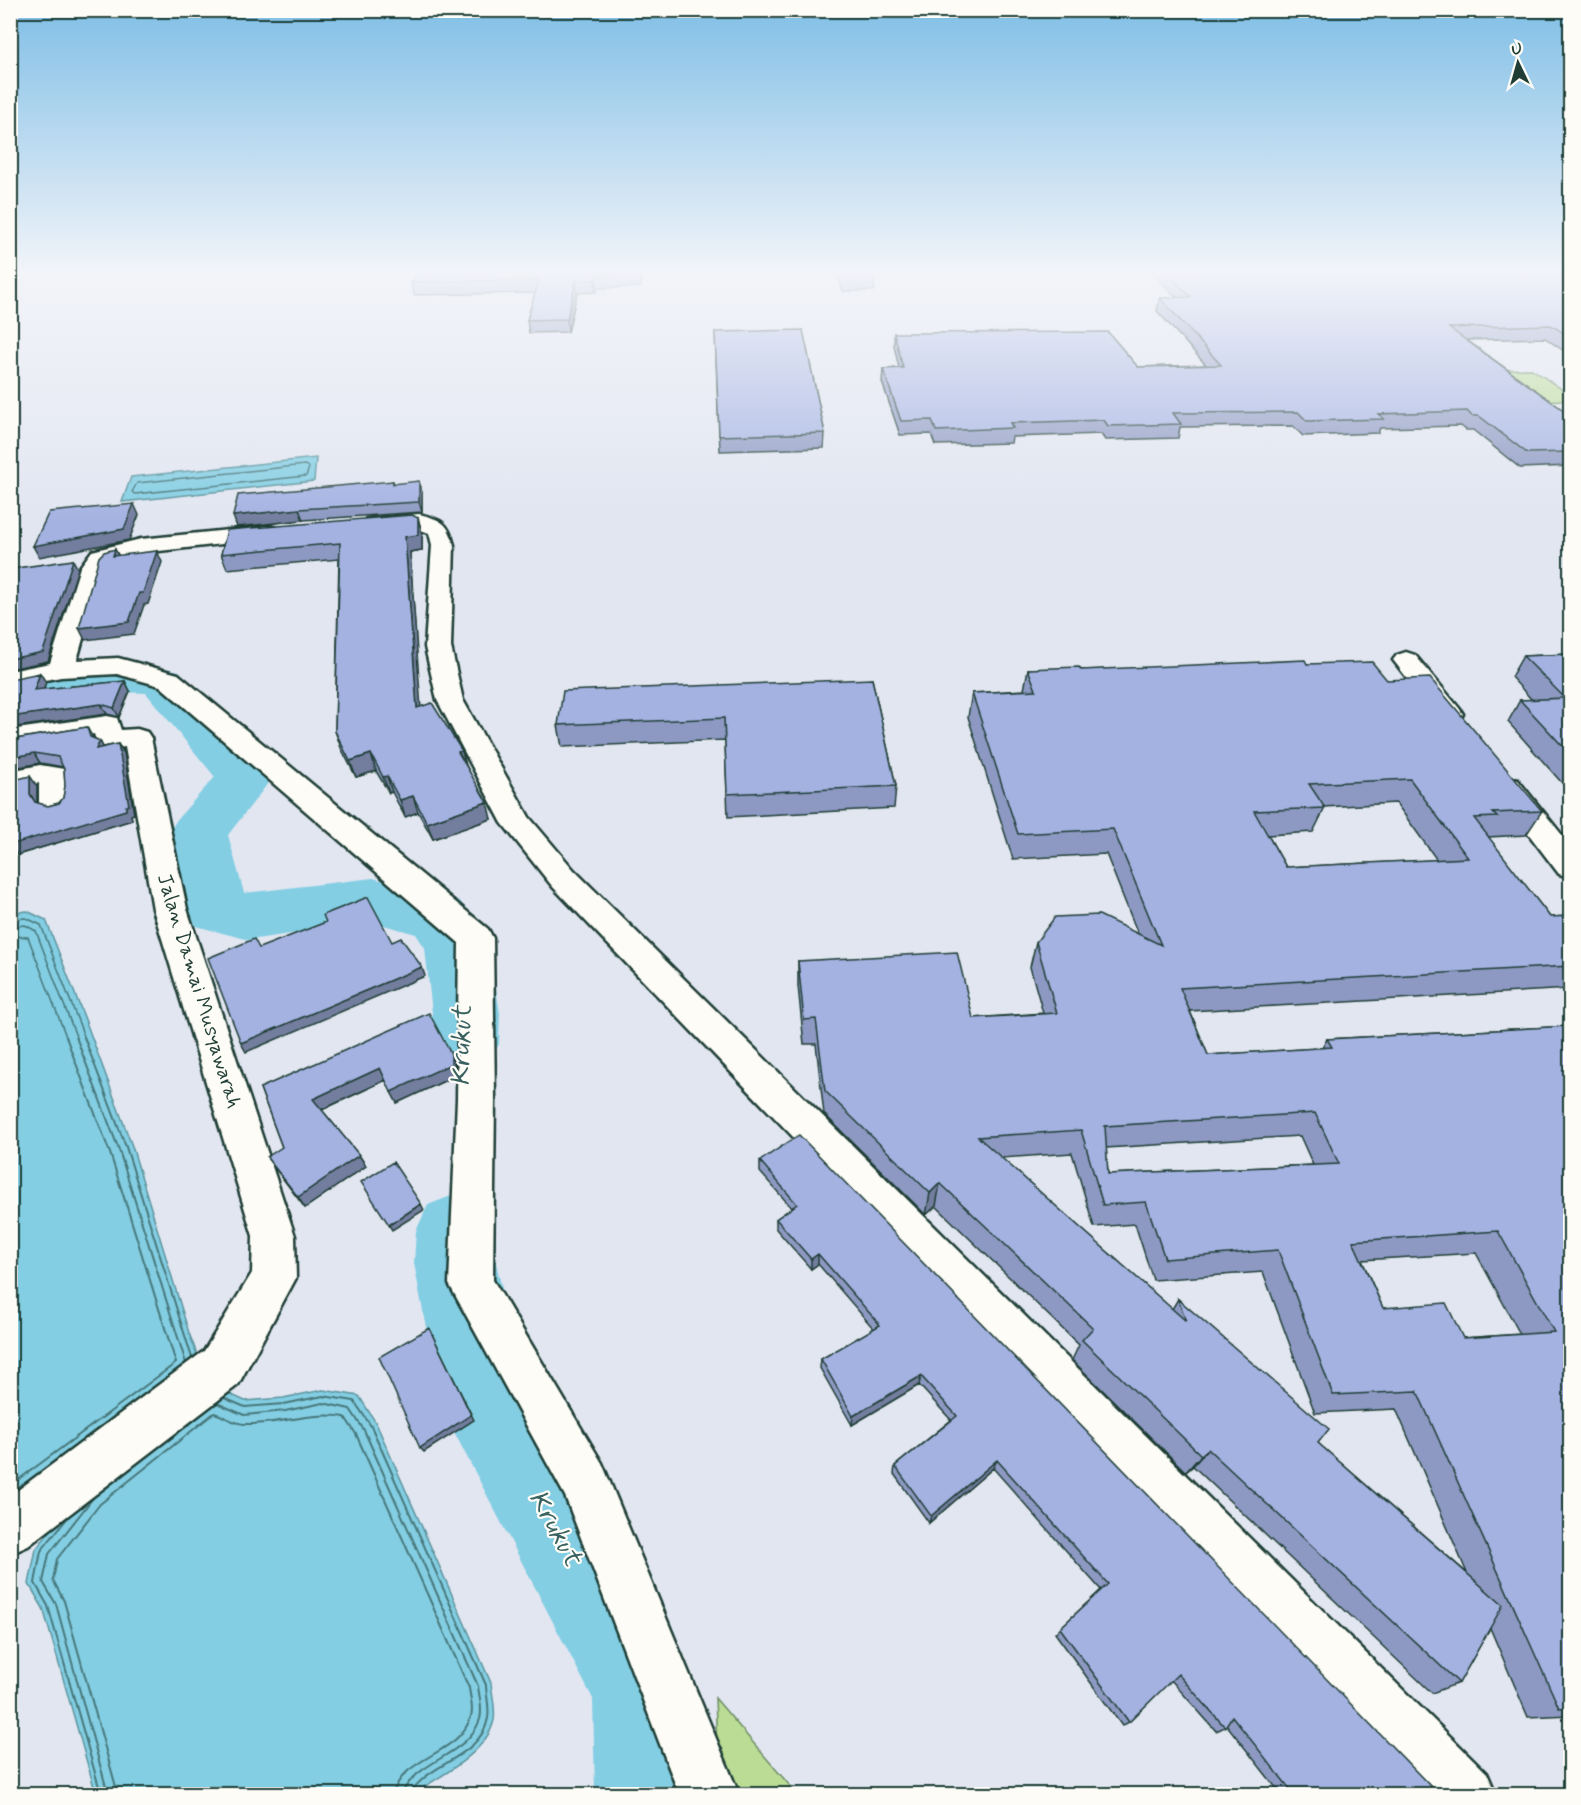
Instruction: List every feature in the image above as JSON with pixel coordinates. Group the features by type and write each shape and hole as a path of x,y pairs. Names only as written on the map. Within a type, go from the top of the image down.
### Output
{"street":[{"path":"349,526 419,521 439,529 443,545 438,647 450,700 517,823 563,878 1466,1794"},
{"path":"67,561 141,546 291,530"},
{"path":"61,669 92,567 100,556"},
{"path":"1406,660 1466,735"},
{"path":"10,680 61,669 118,666 169,680 476,938 476,1099 471,1284 584,1481 709,1794"},
{"name":"Jalan Damai Musyawarah","path":"10,739 107,724 108,740 137,738 170,909 274,1236 274,1278 208,1378 10,1528"},
{"path":"1488,763 1570,866"},
{"path":"10,781 40,774 54,776 54,804"}],"green space":[{"path":"1532,369 1570,395 1570,400 1532,401 1490,370"},
{"path":"715,1698 797,1794 719,1794"}],"water":[{"path":"316,458 314,481 122,502 131,477"},
{"path":"27,911 46,920 86,1022 132,1146 189,1333 203,1370 223,1391 245,1401 283,1398 323,1390 359,1396 376,1423 491,1683 494,1720 490,1732 472,1754 412,1794 96,1794 43,1608 29,1584 36,1549 84,1488 11,1514 10,913"}],"building":[{"path":"716,353 808,353 825,433 719,436"},
{"path":"899,353 1126,353 1138,367 1221,365 1210,353 1484,353 1570,415 1570,452 1527,453 1479,416 1472,416 1467,411 1378,414 1384,419 1307,421 1298,412 1173,413 1181,424 1108,426 1104,420 1010,423 1013,428 936,431 932,420 901,421 883,369 903,368"},
{"path":"393,481 393,484 419,481 419,502 299,509 233,516 238,495"},
{"path":"134,504 124,529 33,546 49,512"},
{"path":"412,515 418,518 418,535 405,537 417,708 432,703 462,751 458,752 487,802 427,823 413,796 400,800 387,776 383,777 371,754 350,761 335,731 340,543 221,554 227,530"},
{"path":"115,549 113,556 157,551 143,593 139,593 129,622 79,628 99,557 104,552"},
{"path":"73,560 43,652 10,659 10,569"},
{"path":"1570,654 1570,754 1520,700 1565,698 1523,656"},
{"path":"1305,660 1307,664 1372,662 1387,680 1430,678 1542,811 1493,813 1497,817 1474,818 1550,917 1570,916 1570,966 1180,988 1208,1055 1332,1047 1327,1039 1570,1026 1570,1707 1559,1708 1417,1391 1333,1395 1278,1250 1165,1259 1146,1202 1103,1205 1081,1130 978,1137 1186,1321 1178,1299 1329,1429 1318,1443 1503,1605 1459,1683 1208,1449 1201,1455 1082,1340 1093,1328 940,1183 930,1193 825,1091 816,1019 804,1020 798,961 957,952 973,1018 1057,1013 1036,942 1055,917 1099,915 1161,945 1113,829 1018,834 972,693 1036,690 1028,669 1079,667 1081,670","holes":["1410,779 1468,858 1286,867 1254,811 1325,808 1309,784","1315,1113 1339,1164 1108,1174 1105,1126","1498,1231 1554,1332 1463,1338 1446,1303 1383,1308 1353,1241"]},
{"path":"40,673 34,690 125,681 114,708 101,704 10,717 10,679"},
{"path":"872,679 896,786 727,794 724,718 558,725 563,691"},
{"path":"87,727 90,737 100,741 96,749 118,744 129,805 126,806 126,810 10,845 10,781 30,776 30,794 35,802 48,806 59,803 63,798 65,786 64,769 58,757 34,753 10,758 10,740"},
{"path":"368,897 392,942 401,938 422,967 241,1043 208,958 254,939 259,948 326,922 323,915"},
{"path":"429,1013 451,1054 451,1064 391,1092 380,1068 313,1099 359,1155 298,1197 267,1157 282,1147 260,1088"},
{"path":"799,1135 1437,1793 1458,1794 1294,1794 1232,1716 1225,1727 1178,1674 1129,1722 1060,1628 1108,1584 997,1460 931,1516 895,1466 957,1416 921,1376 853,1416 821,1359 880,1325 818,1254 811,1259 776,1219 797,1204 760,1161"},
{"path":"393,1162 421,1204 389,1225 361,1182"},
{"path":"429,1328 471,1415 420,1448 379,1357"}],"waterway":[{"name":"Krukut","path":"10,705 105,680 143,678 162,681 245,778 198,832 218,910 249,917 373,900 438,917 457,946 466,1013 464,1044"},
{"name":"Krukut","path":"456,1231 455,1263 483,1397 645,1691 650,1794"}]}
